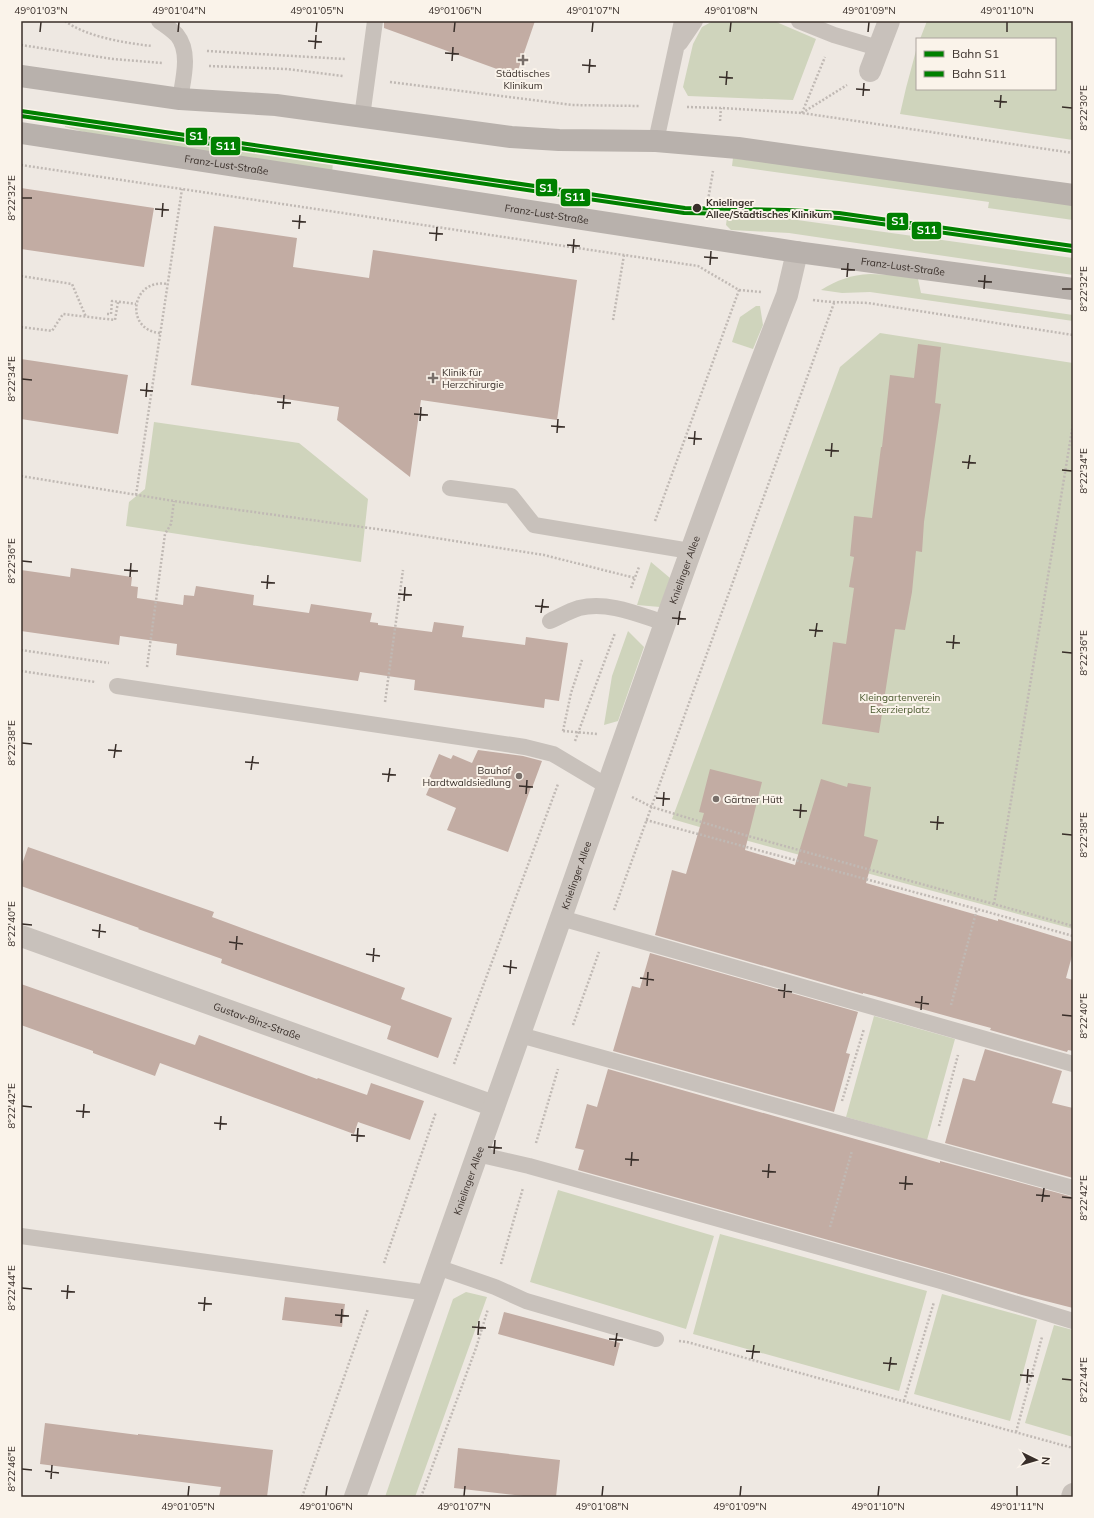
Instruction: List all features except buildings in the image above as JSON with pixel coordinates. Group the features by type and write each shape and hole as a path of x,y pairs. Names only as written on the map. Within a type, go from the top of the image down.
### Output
{"street":[{"path":"870,71 889,21"},
{"path":"21,76 180,99 276,105 518,137 598,142 656,141 717,146 1073,195"},
{"name":"Franz-Lust-Straße","path":"21,133 702,238 1073,289"},
{"name":"Knielinger Allee","path":"355,1497 520,1035 690,551 787,295 797,252"},
{"name":"Gustav-Binz-Straße","path":"21,936 494,1106"}],"lane":[{"path":"159,21 177,35 184,50 184,65 180,99"},
{"path":"362,117 375,21"},
{"path":"656,141 682,21"},
{"path":"676,50 695,21"},
{"path":"799,21 834,35 878,48"},
{"path":"450,488 511,496 534,525 690,551"},
{"path":"550,621 578,608 600,606 623,609 665,622"},
{"path":"117,686 525,747 553,754 607,786"},
{"path":"561,918 1073,1064"},
{"path":"520,1035 564,1049 1073,1188"},
{"path":"477,1154 529,1166 941,1281 1073,1321"},
{"path":"21,1236 376,1287 428,1293"},
{"path":"437,1267 495,1287 526,1301 656,1339"}],"path":[{"path":"65,21 74,27 108,38 134,44 184,50 370,61"},
{"path":"802,113 834,35"},
{"path":"802,113 870,71"},
{"path":"698,266 717,146 721,108 802,113 1073,153"},
{"path":"21,165 698,266 739,290 787,295"},
{"path":"136,495 182,188"},
{"path":"613,320 624,255"},
{"path":"21,276 72,284 86,318"},
{"path":"160,333 151,331 144,327 139,321 136,313 136,304 142,291 149,286 156,283 167,284"},
{"path":"302,1497 444,1089 635,578 739,290"},
{"path":"107,314 110,314 112,301 136,304"},
{"path":"112,301 118,302 115,321 108,320 112,301"},
{"path":"21,327 52,331 63,314 86,318 115,320 118,302"},
{"path":"421,1497 476,1348 564,1049 834,303 868,303 1073,335"},
{"path":"994,904 1073,424"},
{"path":"21,476 174,501 391,531 544,555 635,578"},
{"path":"147,669 165,534 171,524 174,501"},
{"path":"385,705 403,570"},
{"path":"563,731 571,693 582,660"},
{"path":"21,671 117,686"},
{"path":"607,786 652,807 749,836 1073,926"},
{"path":"646,820 1073,936"},
{"path":"945,1027 977,909"},
{"path":"836,1124 870,1005"},
{"path":"933,1150 965,1032"},
{"path":"823,1248 859,1129"},
{"path":"904,1401 941,1281"},
{"path":"1016,1432 1049,1314"},
{"path":"656,1339 687,1342 1073,1448"}],"green space":[{"path":"713,21 774,21 816,39 793,100 688,96 683,87 693,44 702,27"},
{"path":"927,21 1073,21 1073,140 900,114 916,51 916,90 1056,90 1056,38 920,38"},
{"path":"65,124 333,163 332,173 107,138 65,127"},
{"path":"733,158 1073,203 1073,220 988,208 989,202 732,166"},
{"path":"727,217 790,219 1073,258 1073,275 789,233 731,230 726,225"},
{"path":"870,274 894,275 918,279 921,293 1073,315 1073,321 870,292 842,293 821,290 844,279"},
{"path":"756,306 760,306 763,325 753,349 732,342 740,317"},
{"name":"Kleingartenverein Exerzierplatz","path":"880,333 1073,363 1073,929 672,819 840,367"},
{"path":"154,422 299,443 368,499 361,562 126,526 129,502 145,489"},
{"path":"651,562 670,578 660,607 637,605"},
{"path":"628,631 644,647 618,721 604,725 612,676"},
{"path":"874,1016 955,1039 927,1140 846,1117"},
{"path":"558,1190 714,1236 686,1329 530,1282"},
{"path":"720,1234 927,1291 899,1391 693,1334"},
{"path":"466,1292 487,1297 415,1497 385,1497 453,1299"},
{"path":"942,1294 1037,1320 1010,1421 914,1394"},
{"path":"1054,1325 1073,1330 1073,1437 1025,1423"}],"rail line":[{"name":"S1","path":"21,111 685,208 788,210 839,213 1073,246"},
{"name":"S11","path":"21,116 684,213 788,215 839,218 1072,251"}],"place":[{"name":"Städtisches Klinikum","path":"523,60"},
{"name":"Knielinger Allee/Städtisches Klinikum","path":"697,208"},
{"name":"Klinik für Herzchirurgie","path":"433,378"},
{"name":"Bauhof Hardtwaldsiedlung","path":"519,776"},
{"name":"Gärtner Hütt","path":"716,799"}]}
